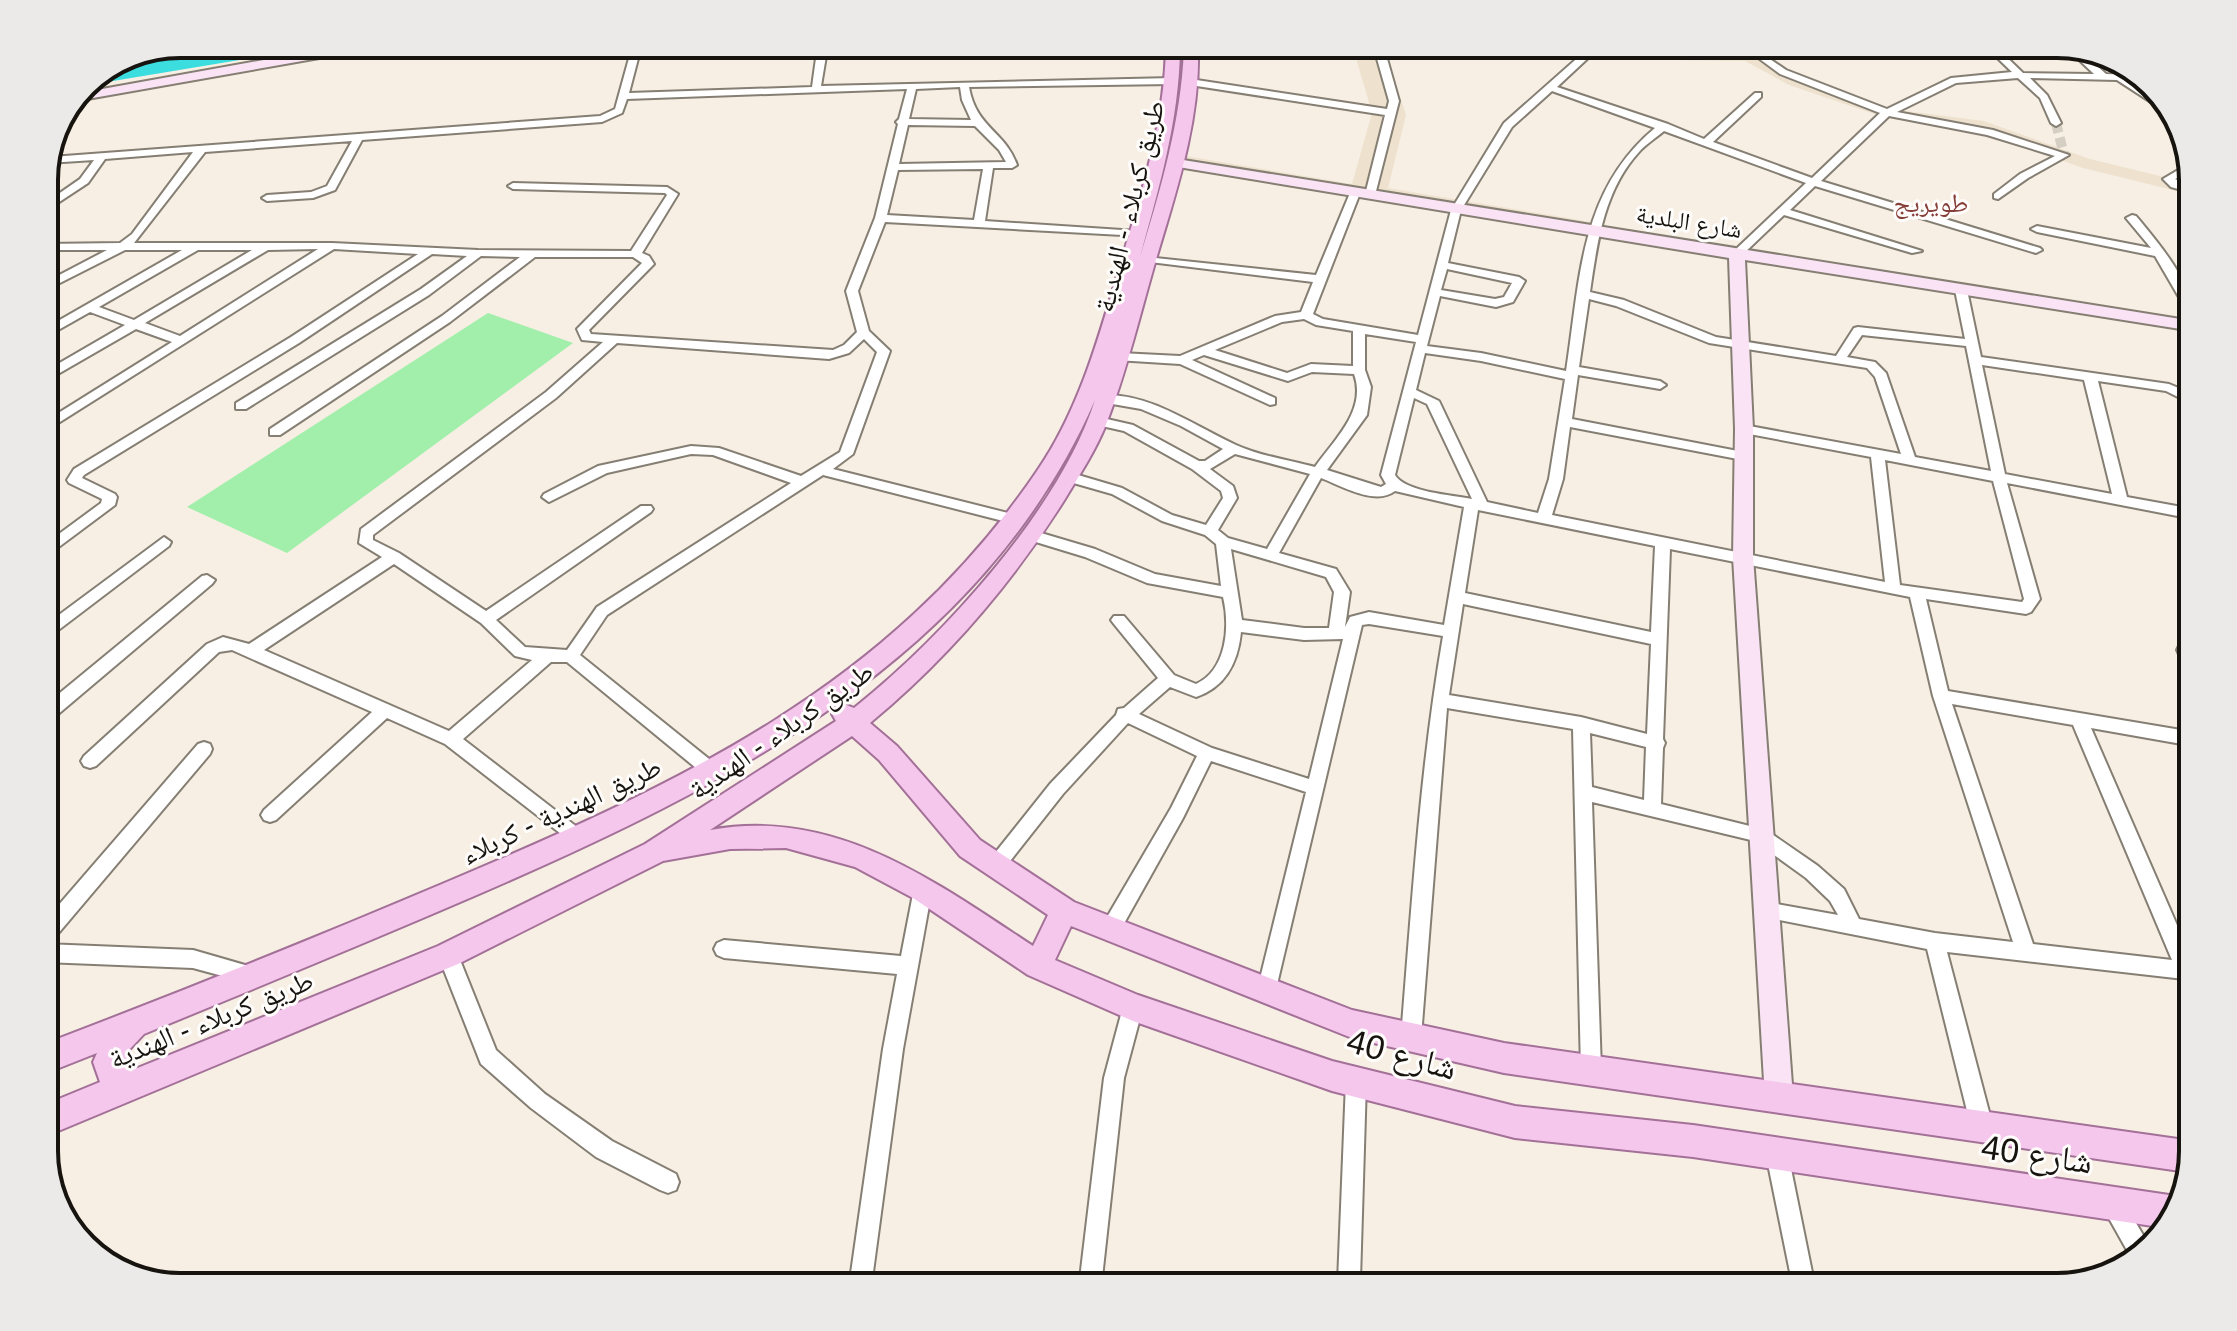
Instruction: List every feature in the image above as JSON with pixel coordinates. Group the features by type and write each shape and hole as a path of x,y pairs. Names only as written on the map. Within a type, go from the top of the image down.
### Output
{"main road":[{"name":"طريق الهندية - كربلاء","path":"58,1054 256,976 580,839 713,772 829,701 900,645 1023,527 1073,427 1102,359 1182,82 1175,58"},
{"name":"طريق كربلاء - الهندية","path":"58,1115 448,955 655,852 854,722 927,660 977,604 1023,527 1068,477 1102,410 1177,163 1182,82 1189,58"},
{"path":"900,645 911,658 927,660"},
{"name":"شارع 40","path":"829,701 888,753 970,848 1064,911 1352,1024 1504,1058 2179,1155"},
{"name":"شارع 40","path":"655,852 730,838 786,837 861,857 923,889 1038,966 1133,1007 1356,1082 1515,1122 1777,1154 2163,1211"},
{"path":"1038,966 1064,911"},
{"path":"133,1083 114,1078 108,1062 117,1041 137,1023"}],"street":[{"path":"94,94 297,58"},
{"path":"60,159 602,119 615,115 625,96 636,58"},
{"path":"816,89 821,58"},
{"path":"891,167 1006,167 1012,161 975,123 958,84 955,58"},
{"path":"1306,315 1319,279 1362,194 1391,113 1394,101 1382,58"},
{"path":"1584,58 1508,125 1456,210 1388,475 1394,485 1407,491 1893,589 2026,608 2032,599 1999,478 1961,290"},
{"path":"1763,58 1783,72 1888,113 1989,132 2064,155 2024,176 1998,196"},
{"path":"2001,58 2044,97 2056,123"},
{"path":"2086,61 2103,77"},
{"path":"1779,1098 1743,557 1744,429 1737,254 1888,113 1914,97 1964,76 2123,77"},
{"path":"2119,77 2141,92"},
{"path":"625,96 958,84 1182,82 1391,113"},
{"path":"571,656 602,611 846,454 884,351 863,332 852,291 881,218 901,122 912,86"},
{"path":"1552,88 1815,182 2036,250"},
{"path":"1707,142 1758,95"},
{"path":"901,122 975,123"},
{"path":"1544,518 1556,479 1593,232 1615,178 1636,149 1664,126"},
{"path":"267,198 326,192 360,135"},
{"path":"58,281 124,246 136,236 202,148"},
{"path":"58,199 84,181 102,156"},
{"name":"شارع البلدية","path":"1177,163 2179,324"},
{"path":"979,224 988,167"},
{"path":"2179,173 2168,179 2179,186"},
{"path":"513,186 667,190 673,194 635,254"},
{"path":"1781,211 1916,251"},
{"path":"881,218 1137,234"},
{"path":"2132,218 2159,253 2179,287"},
{"path":"2037,229 2159,253"},
{"path":"58,370 266,246"},
{"path":"58,247 332,246 478,253 635,254 645,258 648,264 583,329 586,337 829,355 851,350 863,332"},
{"path":"58,419 332,246"},
{"path":"58,326 196,247"},
{"path":"58,542 108,505 110,497 74,480 79,472 295,340 429,251"},
{"path":"241,406 425,292 478,253"},
{"path":"275,432 446,319 531,254"},
{"path":"1150,259 1319,279"},
{"path":"1435,292 1496,303 1509,299 1519,281 1442,265"},
{"path":"58,289 84,268"},
{"path":"1584,294 1620,303 1713,340 1871,365 1878,370 1910,461"},
{"path":"90,308 182,341"},
{"path":"1120,357 1182,360 1279,319 1306,315 1320,322 1422,345 1571,373 1660,385"},
{"path":"1271,555 1318,472 1360,415 1365,387 1359,370 1359,329"},
{"path":"1839,360 1858,331 1972,343"},
{"path":"614,339 551,395 366,533 366,543 394,557 486,619 521,652 571,656 713,772"},
{"path":"1207,352 1288,377 1311,368 1359,370"},
{"path":"1182,360 1270,401"},
{"path":"1977,360 2169,388 2179,393"},
{"path":"2090,376 2121,500"},
{"path":"1410,392 1432,401 1477,505 1456,597 1440,700 1411,1037"},
{"path":"1102,410 1144,406 1186,423 1233,449 1318,472 1374,492 1384,492 1394,485"},
{"path":"1102,410 1197,466 1228,489 1230,498 1216,536 1235,609 1233,641 1224,665 1211,685 1196,691 1168,679 1119,620"},
{"path":"1564,422 1743,456"},
{"path":"1744,429 2179,511"},
{"path":"1197,466 1208,465 1233,449"},
{"path":"549,497 603,469 691,450 714,451 803,482"},
{"path":"1877,454 1893,589"},
{"path":"820,470 1023,527 1152,579 1230,593"},
{"path":"1068,477 1117,491 1167,518 1216,536 1331,573 1342,592 1344,633 1341,689 1313,787 1267,991"},
{"path":"486,619 646,509"},
{"path":"58,624 164,542"},
{"path":"1652,810 1663,542"},
{"path":"251,651 394,557"},
{"path":"58,704 207,580"},
{"path":"1917,593 1941,696 2026,953"},
{"path":"1456,597 1660,640"},
{"path":"1234,625 1304,634 1344,633 1355,621 1369,618 1451,632"},
{"path":"90,761 213,648 223,643 234,644 451,739 580,839"},
{"path":"451,739 547,656"},
{"path":"997,864 1068,772 1124,714 1168,679"},
{"path":"1941,696 2179,737"},
{"path":"1440,700 1581,724 1657,743"},
{"path":"270,815 385,710"},
{"path":"1124,714 1207,753 1313,787"},
{"path":"2079,719 2179,946"},
{"path":"1581,724 1591,1070"},
{"path":"58,920 204,749"},
{"path":"1110,930 1177,813 1207,753"},
{"path":"1585,793 1760,835 1812,872 1837,895 1853,927"},
{"path":"862,1273 893,1049 923,889"},
{"path":"1766,910 1935,942 2179,970"},
{"path":"1935,942 1982,1127"},
{"path":"724,949 909,966"},
{"path":"58,954 193,959 256,976"},
{"path":"448,955 488,1057 538,1101 604,1149 668,1182"},
{"path":"1092,1273 1114,1078 1133,1007"},
{"path":"1349,1273 1356,1082"},
{"path":"1777,1154 1801,1273"},
{"path":"2111,1203 2136,1244"}],"shaded area":[{"path":"1356,58 1387,58 1406,115 1388,188 1592,222 1586,235 1181,169 1186,156 1352,184 1372,113"},
{"path":"1656,58 1765,58 1803,79 1890,109 1984,121 2090,159 2179,181 2179,192 2083,168 1980,131 1886,118 1789,85 1745,61"}],"green space":[{"path":"488,313 573,343 287,553 187,507"}],"water":[{"path":"252,58 108,82 133,67 156,60"}],"tunnel":[{"path":"2056,123 2064,155"}],"district":[{"name":"طويريج","path":"1931,203"}]}
